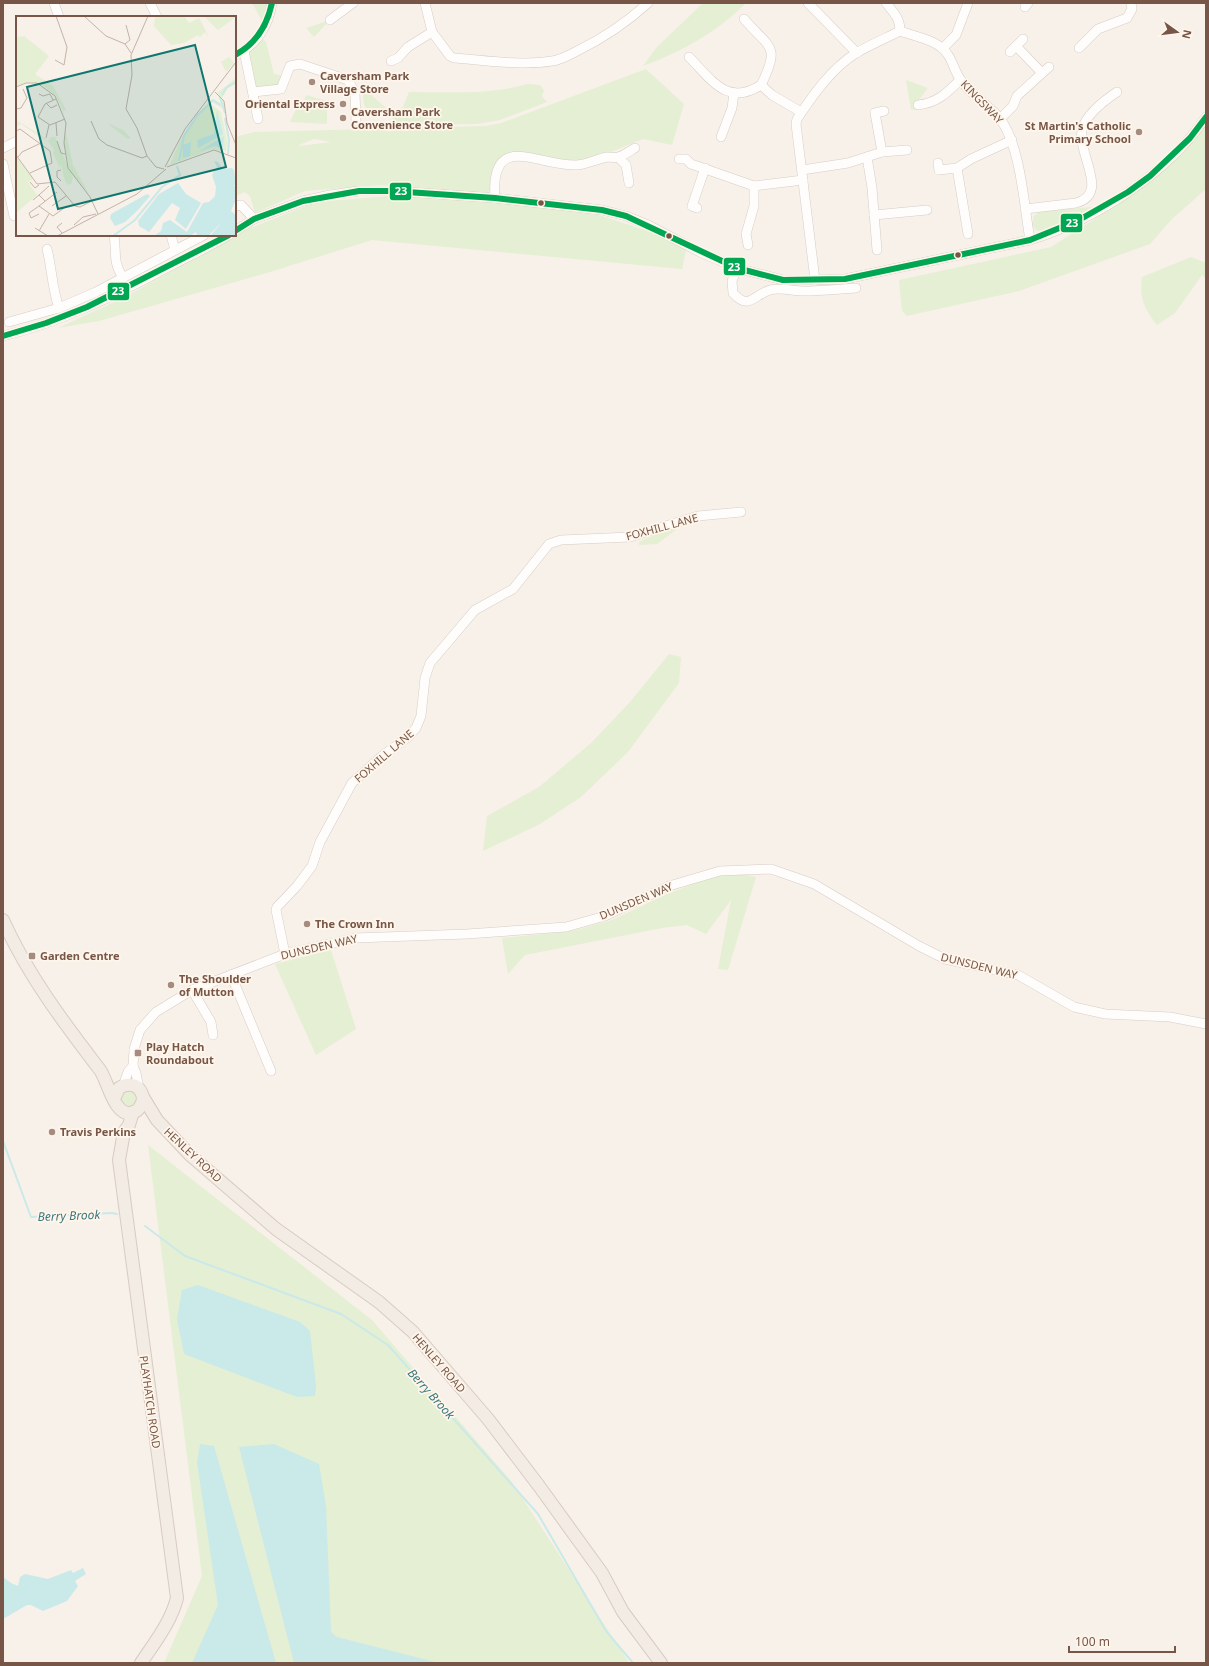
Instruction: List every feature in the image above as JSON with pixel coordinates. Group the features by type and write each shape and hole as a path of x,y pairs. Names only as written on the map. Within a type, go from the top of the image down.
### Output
{"main road":[{"path":"3,920 33,977 104,1076 116,1104 125,1113 133,1112 142,1105 141,1093 130,1085 123,1086 116,1092 116,1104"},
{"path":"104,1076 123,1086"},
{"name":"HENLEY ROAD","path":"141,1093 157,1120 190,1154 276,1229 379,1302 413,1332 478,1408 539,1486 602,1573 623,1612 661,1663"},
{"name":"PLAYHATCH ROAD","path":"116,1104 124,1132"},
{"name":"HENLEY ROAD","path":"133,1112 157,1120"},
{"name":"PLAYHATCH ROAD","path":"133,1112 124,1132 119,1152 120,1175 177,1598 175,1609 141,1663"}],"street":[{"path":"54,3 59,16"},
{"path":"150,3 156,16"},
{"path":"258,118 253,92 239,53 254,42 263,30 272,3"},
{"path":"330,20 353,3"},
{"path":"425,3 432,32 444,50 454,58 526,62 552,61 598,41 619,28 648,3"},
{"path":"808,3 856,53"},
{"path":"886,3 900,22 900,31"},
{"path":"815,280 796,124 801,112 820,87 856,53 900,31 943,48 956,35 968,3"},
{"path":"1081,43 1098,30 1127,18 1132,9 1131,3"},
{"path":"691,62 722,90 734,93 754,90 761,85 767,73 772,55 770,46 749,31 744,19"},
{"path":"391,61 398,58 408,47 432,32"},
{"path":"1000,119 1013,106 1017,96 1045,70 1013,49 1023,39"},
{"name":"KINGSWAY","path":"943,48 949,56 960,80 1000,119 1012,140 1030,240"},
{"path":"253,92 281,88 290,66 300,64 348,80 355,93 356,121"},
{"path":"923,102 941,98 960,80"},
{"path":"761,85 772,95 801,112"},
{"path":"720,131 732,108 734,93"},
{"path":"1025,209 1076,203 1084,201 1089,195 1092,186 1083,150 1083,127 1091,115 1111,93"},
{"path":"878,111 882,152"},
{"path":"236,230 254,219 303,201 359,191 392,191 495,198 586,207 626,216 736,268 783,280 845,279 1030,240 1054,233 1106,208 1131,190 1182,146 1206,117"},
{"path":"937,168 957,168 971,159 1012,140"},
{"path":"3,148 16,142"},
{"path":"495,198 498,167 502,159 508,157 541,159 577,165 607,157 618,157 635,148"},
{"path":"680,159 686,158 691,164 754,186 867,158 882,152 907,150"},
{"path":"618,157 626,166 629,183"},
{"path":"867,158 872,188 877,250"},
{"path":"3,164 14,216"},
{"path":"692,206 705,168"},
{"path":"957,168 968,234"},
{"path":"748,245 746,234 754,206 754,186"},
{"path":"236,206 241,205 254,219"},
{"path":"874,215 923,213"},
{"path":"114,236 114,256 118,269 123,278"},
{"path":"171,236 175,250"},
{"path":"9,322 59,308 123,278 202,236"},
{"path":"3,336 32,328 84,308 134,285 227,236"},
{"path":"47,249 50,263 50,276 59,308"},
{"path":"736,268 732,281 732,293 739,300 744,302 750,301 770,290 852,290"},
{"name":"FOXHILL LANE","path":"285,954 276,910 277,907 297,886 312,866 320,842 352,783 382,756 408,737 416,728 421,716 425,678 430,663 475,610 513,589 549,544 561,540 630,537 698,516 741,512"},
{"name":"DUNSDEN WAY","path":"123,1086 128,1072 133,1066 138,1036 148,1019 164,1006 192,990 285,954 354,938 466,934 566,928 605,916 669,886 720,871 771,869 814,884 919,946 945,959 1018,975 1074,1007 1105,1014 1170,1017 1206,1024"},
{"path":"231,975 271,1070"},
{"path":"192,990 211,1022 213,1035"},
{"name":"DUNSDEN WAY","path":"133,1066 141,1093"}],"green space":[{"path":"252,3 271,3 265,26"},
{"path":"703,3 746,3 734,14 698,40 672,54 643,66 656,48"},
{"path":"330,20 314,37 306,28"},
{"path":"259,35 266,42 274,74 283,76 280,85 258,89 252,87 244,51"},
{"path":"646,69 684,104 672,145 643,139 608,153 575,162 539,155 508,153 502,156 495,166 493,183 490,191 482,193 382,185 305,191 255,213 250,196 244,192 236,196 236,137 254,132 486,126 501,123","holes":["314,139 331,142 299,146"]},
{"path":"906,80 928,88 918,101 919,109 911,110"},
{"path":"528,84 540,85 544,91 542,96 547,102 500,120 477,124 398,125 389,115 393,115 394,112 403,107 409,92 499,90"},
{"path":"362,87 392,113 379,114 381,108 366,108 364,105"},
{"path":"306,95 327,101 327,124 290,122 299,103 303,104"},
{"path":"1206,125 1206,189 1172,219 1150,244 1019,291 907,316 902,311 899,280 1051,247 1134,194 1185,150"},
{"path":"388,196 512,204 599,215 651,232 686,250 682,269 372,240 270,272 99,321 58,328 129,295 233,236 236,236 236,234 240,232 316,202"},
{"path":"1100,206 1043,232 1036,230 1032,225 1034,216 1039,212"},
{"path":"1191,257 1206,263 1206,279 1202,275 1175,313 1157,325 1146,308 1142,297 1142,277"},
{"path":"676,525 681,526 657,544 639,545 639,542"},
{"path":"669,654 681,657 679,683 628,752 581,797 540,824 483,851 487,816 539,787 591,743 630,702"},
{"path":"728,871 756,877 728,970 718,969 731,900 706,934 687,925 662,928 525,955 508,974 502,938 572,931 612,920 667,894"},
{"path":"331,950 356,1029 316,1055 275,964"},
{"path":"129,1091 135,1093 137,1099 135,1105 129,1107 123,1105 121,1099 123,1093"},
{"path":"148,1145 372,1320 512,1482 628,1661 626,1663 164,1663 202,1576"}],"water":[{"path":"198,1285 300,1322 310,1331 316,1386 315,1396 297,1397 184,1354 177,1319 182,1290"},
{"path":"200,1444 214,1446 276,1663 192,1663 218,1605 197,1462"},
{"path":"274,1444 319,1464 326,1506 331,1632 337,1637 439,1663 294,1663 239,1447"},
{"path":"83,1568 86,1574 75,1581 78,1586 67,1601 43,1611 31,1605 27,1605 3,1619 3,1577 18,1586 20,1577 25,1574 48,1579 71,1570 73,1573"}],"waterway":[{"name":"Berry Brook","path":"3,1141 31,1217 117,1214"},
{"name":"Berry Brook","path":"145,1226 185,1256 341,1314 388,1345 538,1514 606,1631 633,1663"}],"transit line":[{"name":"23","path":"236,54 255,40 260,34 264,27 272,3"},
{"name":"23","path":"236,230 254,219 303,201 359,191 392,191 495,198 602,210 626,216 737,268 783,280 845,279 1030,240 1079,220 1128,192 1150,176 1190,138 1206,117"},
{"name":"23","path":"3,336 46,323 87,307 227,236"}],"place":[{"name":"Caversham Park Village Store","path":"312,82"},
{"name":"Oriental Express","path":"343,104"},
{"name":"Caversham Park Convenience Store","path":"343,118"},
{"name":"St Martin's Catholic Primary School","path":"1139,132"},
{"name":"The Crown Inn","path":"307,924"},
{"name":"Garden Centre","path":"32,956"},
{"name":"The Shoulder of Mutton","path":"171,985"},
{"name":"Play Hatch Roundabout","path":"138,1053"},
{"name":"Travis Perkins","path":"52,1132"}]}
